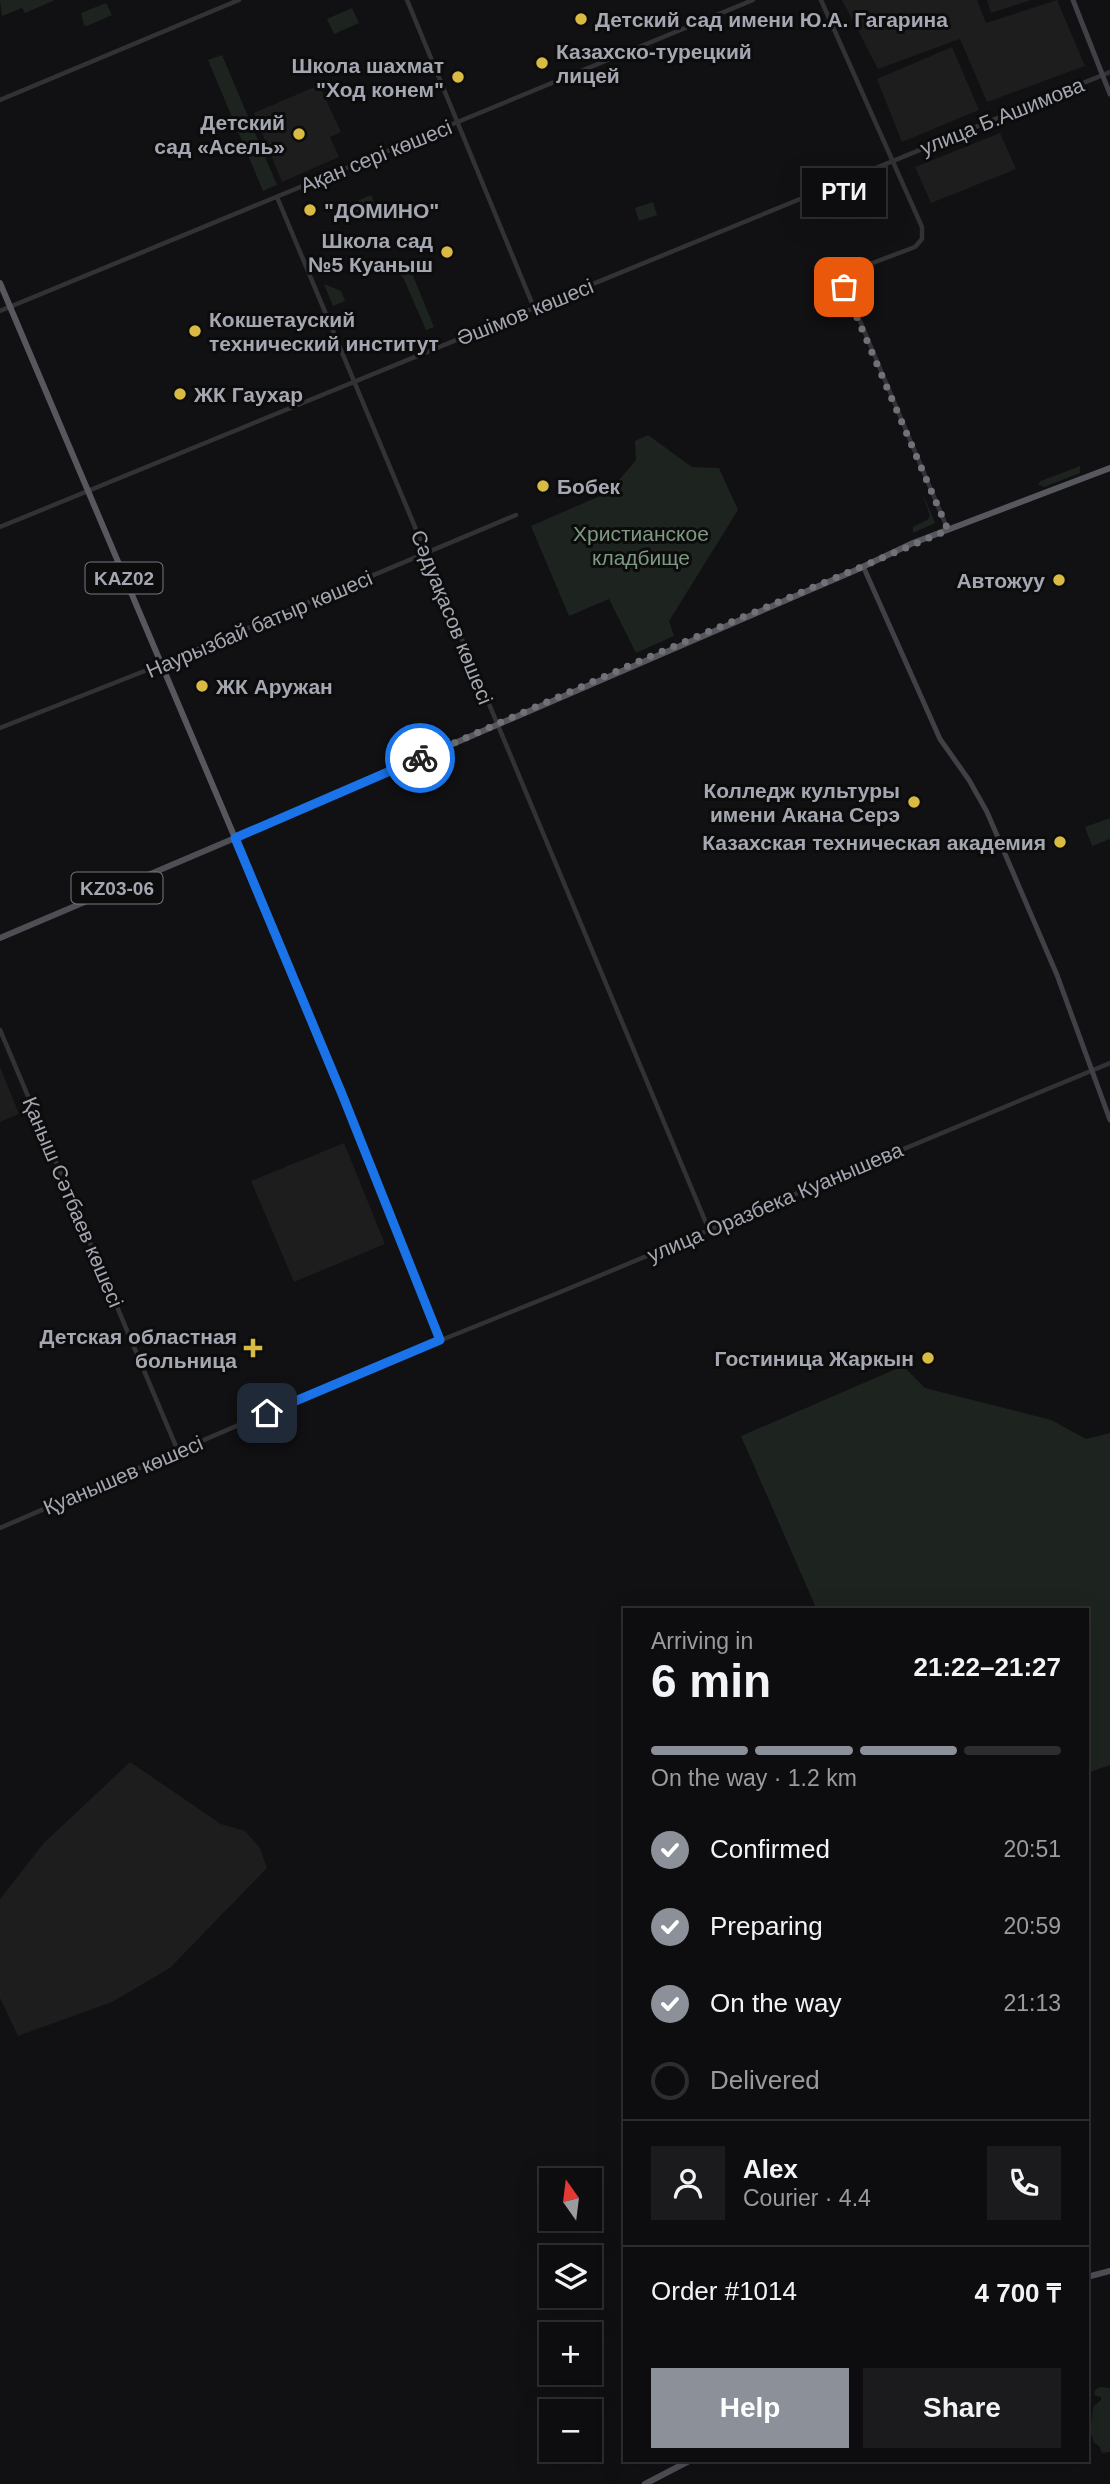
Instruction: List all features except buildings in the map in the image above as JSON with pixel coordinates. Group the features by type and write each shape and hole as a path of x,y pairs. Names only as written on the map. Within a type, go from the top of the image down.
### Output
{"highway":[{"name":"KАZ02","path":"0,283 235,838"},
{"path":"235,838 948,530 1110,468"},
{"path":"638,663 863,566"}],"main road":[{"path":"1073,0 1110,94"},
{"path":"863,566 940,739 969,780 987,812 1057,975 1110,1120"},
{"name":"KZ03-06","path":"0,938 235,838"},
{"path":"1089,2276 1110,2271"},
{"path":"645,2484 687,2462"}],"street":[{"path":"0,100 239,0"},
{"path":"407,0 534,308"},
{"name":"Ақан сері көшесі","path":"0,311 753,0"},
{"path":"821,0 922,227 922,239 911,249 854,270 842,278 948,530"},
{"name":"улица Б.Ашимова","path":"894,159 1110,72"},
{"name":"Әшімов көшесі","path":"0,527 894,159"},
{"name":"Сәдуақасов көшесі","path":"277,197 709,1230"},
{"name":"Наурызбай батыр көшесі","path":"0,728 162,665 516,516"},
{"path":"235,838 342,1094 440,1340"},
{"name":"Қаныш Сәтбаев көшесі","path":"0,1030 178,1451"},
{"name":"улица Оразбека Куанышева","path":"440,1340 1110,1063"},
{"name":"Қуанышев көшесі","path":"0,1528 440,1340"}],"shaded area":[{"path":"842,0 977,0 986,23 1057,0 1085,66 987,102 960,39 878,69"},
{"path":"987,0 1031,0 991,13"},
{"path":"952,47 979,110 902,142 877,79"},
{"name":"Детский сад «Асель»","path":"319,85 341,132 330,137 339,157 282,182 254,113"},
{"path":"1000,133 1016,169 931,203 915,167"},
{"path":"0,1067 19,1114 0,1122"},
{"path":"344,1143 385,1244 294,1282 251,1181"},
{"path":"130,1762 221,1824 245,1831 260,1848 267,1868 170,1968 112,2002 18,2036 0,1998 0,1899 43,1844"}],"green space":[{"path":"0,0 55,0 25,13 22,8 2,16"},
{"path":"106,3 112,15 84,25 81,13"},
{"path":"352,8 359,23 334,34 327,19"},
{"path":"222,55 277,185 263,191 208,60"},
{"path":"371,195 375,205 354,214 350,204"},
{"path":"653,202 657,215 639,221 635,208"},
{"path":"411,271 434,327 426,330 403,277 400,276"},
{"path":"324,284 341,291 345,301 333,306"},
{"name":"Христианское кладбище","path":"648,435 692,467 719,468 738,510 669,621 674,636 636,653 609,599 569,616 531,526 609,492 636,460 635,441"},
{"path":"1080,466 1080,473 1044,487 1038,484 1041,481"},
{"path":"922,492 935,523 913,533 913,527 930,516"},
{"path":"1110,818 1110,839 1092,846 1085,827"},
{"path":"903,1366 925,1388 1051,1420 1086,1439 1110,1433 1110,1765 1089,1772 1089,1608 816,1608 741,1436"},
{"path":"1100,2387 1110,2388 1110,2452 1102,2453 1094,2443 1092,2435 1089,2437 1093,2407 1101,2400 1101,2397 1094,2395 1095,2390"}],"way so far":[{"path":"420,758 948,530 844,287"}],"place":[{"name":"Детский сад имени Ю.А. Гагарина","path":"581,19"},
{"name":"Казахско-турецкий лицей","path":"542,63"},
{"name":"Школа шахмат \"Ход конем\"","path":"458,77"},
{"name":"Детский сад «Асель»","path":"299,134"},
{"name":"\"ДОМИНО\"","path":"310,210"},
{"name":"Школа сад №5 Куаныш","path":"447,252"},
{"name":"РТИ","path":"844,287"},
{"name":"Кокшетауский технический институт","path":"195,331"},
{"name":"ЖК Гаухар","path":"180,394"},
{"name":"Бобек","path":"543,486"},
{"name":"Автожуу","path":"1059,580"},
{"name":"ЖК Аружан","path":"202,686"},
{"name":"Колледж культуры имени Акана Серэ","path":"914,802"},
{"name":"Казахская техническая академия","path":"1060,842"},
{"name":"Детская областная больница","path":"253,1348"},
{"name":"Гостиница Жаркын","path":"928,1358"}],"route":[{"path":"267,1413 440,1340 342,1094 235,838 420,758"}]}
